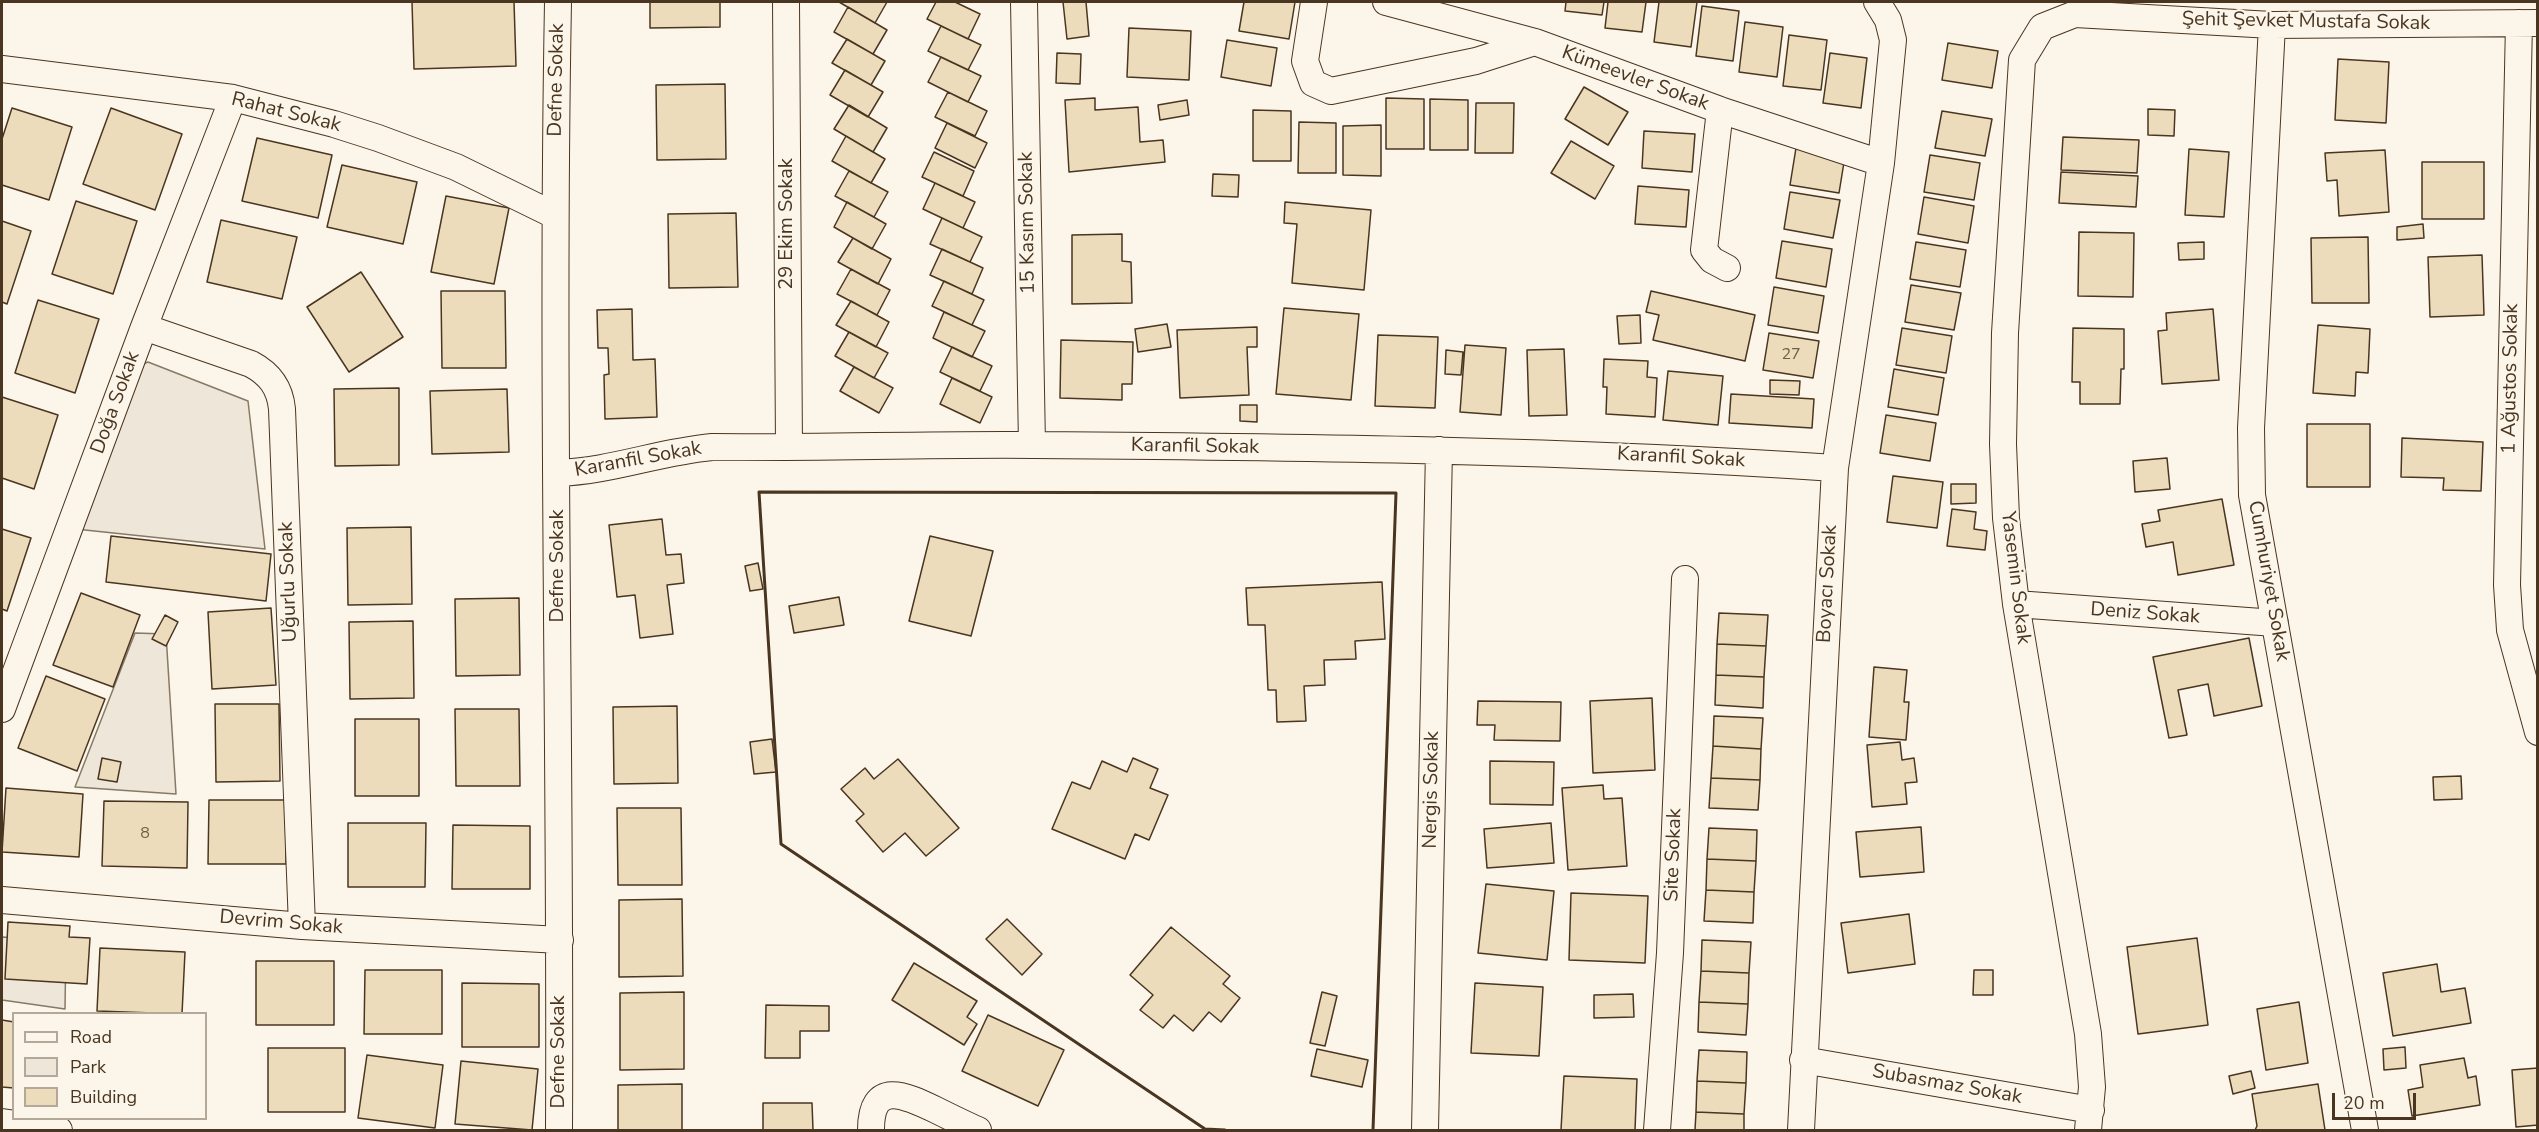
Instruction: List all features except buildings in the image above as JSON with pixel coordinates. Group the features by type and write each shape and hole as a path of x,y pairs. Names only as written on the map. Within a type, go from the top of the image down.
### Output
{"street":[{"name":"Defne Sokak","path":"558,2 554,215 560,940 559,1131"},
{"name":"29 Ekim Sokak","path":"786,2 789,447"},
{"name":"15 Kasım Sokak","path":"1024,2 1032,445"},
{"path":"1314,2 1305,61 1313,82 1331,91 1476,62 1535,42"},
{"name":"Kümeevler Sokak","path":"1386,2 1535,42 1720,110 1881,163"},
{"name":"Boyacı Sokak","path":"1801,1131 1835,468 1881,163 1893,40 1888,20 1877,2"},
{"name":"Şehit Şevket Mustafa Sokak","path":"2042,27 2075,14 2272,26 2528,23"},
{"name":"1 Ağustos Sokak","path":"2528,23 2507,608 2515,651 2538,732"},
{"name":"Cumhuriyet Sokak","path":"2272,26 2251,459 2252,495 2365,1131"},
{"name":"Yasemin Sokak","path":"2042,27 2022,60 2005,333 2004,484 2016,604 2088,1034 2091,1061 2089,1120"},
{"name":"Rahat Sokak","path":"2,69 234,98 334,124 456,167 554,215"},
{"name":"Doğa Sokak","path":"2,709 144,327 234,98"},
{"path":"1720,110 1704,250 1712,260 1726,268"},
{"name":"Uğurlu Sokak","path":"144,327 251,364 266,374 279,391 282,409 302,926"},
{"name":"Karanfil Sokak","path":"557,473 597,471 685,450 712,447 1032,445 1439,450 1623,455 1835,468"},
{"name":"Nergis Sokak","path":"1425,1131 1439,450"},
{"name":"Site Sokak","path":"1657,1131 1670,953 1685,579"},
{"name":"Deniz Sokak","path":"2016,604 2275,623"},
{"name":"Devrim Sokak","path":"2,900 302,926 560,940"},
{"name":"Subasmaz Sokak","path":"1803,1060 2089,1120"},
{"path":"871,1131 873,1109 878,1101 885,1096 898,1095 912,1099 978,1131"},
{"path":"2,1122 59,1131"}],"green space":[{"path":"148,362 248,401 265,549 66,528 124,372"},
{"path":"135,633 166,634 176,794 75,787"},
{"path":"2,937 66,941 65,1009 2,1000"}],"wall":[{"path":"1225,1130 1205,1129 781,844 759,492 1396,493 1373,1130"}]}
